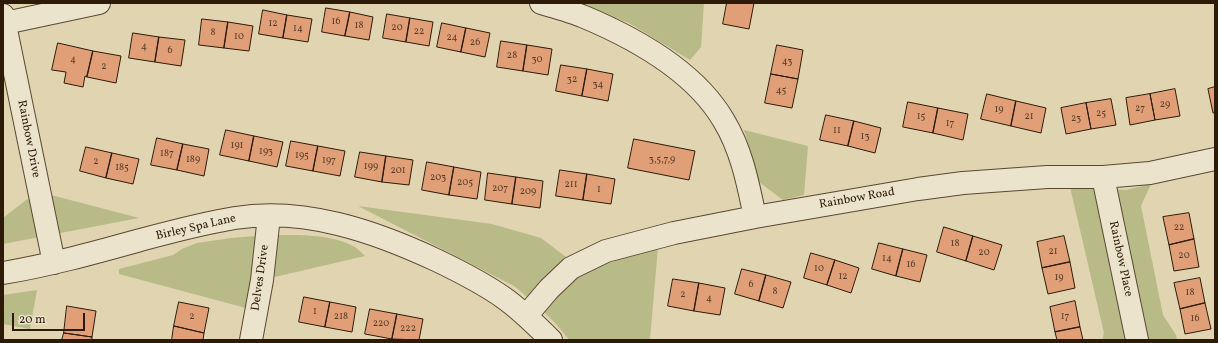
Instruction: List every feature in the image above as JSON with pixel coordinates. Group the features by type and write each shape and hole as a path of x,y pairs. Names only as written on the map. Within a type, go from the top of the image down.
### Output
{"street":[{"path":"4,19 99,3"},
{"path":"541,3 581,16 618,32 654,53 690,79 713,103 725,123 744,167 755,217"},
{"name":"Rainbow Drive","path":"4,19 54,263"},
{"name":"Rainbow Road","path":"526,316 549,289 571,268 606,251 674,233 755,217 918,189 963,183 1047,177 1103,177 1150,173 1215,159"},
{"name":"Rainbow Place","path":"1103,177 1137,340"},
{"name":"Birley Spa Lane","path":"3,273 54,263 199,224 236,218 269,216 298,217 362,230 407,246 453,268 504,298 526,316 551,340"},
{"name":"Delves Drive","path":"251,340 262,280 269,216"}],"green space":[{"path":"574,3 704,3 701,47 690,60 629,23"},
{"path":"744,130 808,146 804,195 783,200 759,182"},
{"path":"1151,184 1141,206 1163,315 1176,335 1177,340 1102,340 1104,333 1070,187 1126,190"},
{"path":"39,195 55,196 139,218 3,244 3,218 26,200"},
{"path":"358,206 492,224 541,238 566,257 571,268 593,268 658,247 650,340 569,340 550,318 514,286"},
{"path":"267,235 311,236 334,239 353,246 365,256 262,280 257,311 119,274 119,269 173,255 182,249 197,243"},
{"path":"37,290 30,329 3,324 3,295"}],"building":[{"path":"727,3 754,3 749,29 723,24"},
{"path":"326,8 350,12 345,36 322,32"},
{"path":"263,10 287,15 283,38 259,34"},
{"path":"350,12 373,17 369,40 345,36"},
{"path":"387,14 410,18 406,42 383,38"},
{"path":"287,15 312,19 308,42 283,38"},
{"path":"410,18 433,22 429,46 406,42"},
{"path":"202,19 228,22 224,48 199,45"},
{"path":"228,22 253,26 249,51 224,48"},
{"path":"442,23 466,28 461,52 437,47"},
{"path":"466,28 490,33 485,57 461,52"},
{"path":"133,33 159,37 155,62 129,58"},
{"path":"159,37 185,40 181,66 155,62"},
{"path":"501,41 527,45 523,71 497,67"},
{"path":"58,43 93,51 83,87 64,83 66,72 52,70"},
{"path":"527,45 552,49 548,75 523,71"},
{"path":"777,45 803,50 798,79 771,74"},
{"path":"93,51 121,56 116,83 87,77"},
{"path":"561,65 587,69 582,96 556,91"},
{"path":"587,69 613,74 608,101 582,96"},
{"path":"771,74 798,79 792,108 765,103"},
{"path":"1215,87 1215,113 1213,113 1208,89"},
{"path":"1175,89 1180,116 1155,120 1150,94"},
{"path":"987,94 1016,101 1011,126 981,119"},
{"path":"1150,94 1155,120 1130,125 1126,98"},
{"path":"1111,99 1116,125 1091,129 1086,103"},
{"path":"1016,101 1046,108 1041,133 1011,126"},
{"path":"908,102 938,108 933,133 903,127"},
{"path":"1086,103 1091,129 1066,134 1061,108"},
{"path":"938,108 968,114 963,140 933,133"},
{"path":"826,115 854,121 848,146 820,140"},
{"path":"854,121 881,128 875,153 848,146"},
{"path":"226,130 254,136 249,161 220,155"},
{"path":"254,136 283,142 277,167 249,161"},
{"path":"157,138 183,144 177,170 151,165"},
{"path":"634,139 695,151 689,180 628,168"},
{"path":"291,141 318,146 313,171 286,166"},
{"path":"183,144 209,149 204,176 177,170"},
{"path":"318,146 345,151 340,176 313,171"},
{"path":"86,147 112,153 106,178 80,171"},
{"path":"360,152 386,156 382,182 355,177"},
{"path":"112,153 139,159 133,184 106,178"},
{"path":"386,156 413,160 409,185 382,182"},
{"path":"427,162 454,167 449,195 422,190"},
{"path":"454,167 481,172 477,199 449,195"},
{"path":"560,170 587,174 583,200 556,196"},
{"path":"488,173 516,177 512,204 485,200"},
{"path":"587,174 615,179 611,204 583,200"},
{"path":"516,177 543,181 540,208 512,204"},
{"path":"1189,213 1194,239 1169,245 1163,217"},
{"path":"944,227 973,236 966,261 937,252"},
{"path":"973,236 1002,245 994,270 966,261"},
{"path":"1064,236 1070,262 1042,268 1037,242"},
{"path":"1194,239 1199,267 1174,271 1169,245"},
{"path":"879,243 903,249 896,276 872,269"},
{"path":"903,249 927,255 920,282 896,276"},
{"path":"811,253 835,260 827,285 804,278"},
{"path":"835,260 859,268 851,293 827,285"},
{"path":"1070,262 1075,288 1048,294 1042,268"},
{"path":"742,269 766,275 759,301 735,294"},
{"path":"766,275 791,282 783,308 759,301"},
{"path":"1200,278 1205,303 1180,309 1174,283"},
{"path":"673,279 699,283 694,311 668,306"},
{"path":"699,283 725,288 720,315 694,311"},
{"path":"304,297 330,302 325,327 299,322"},
{"path":"1075,301 1080,327 1055,332 1050,307"},
{"path":"179,302 209,308 204,333 174,326"},
{"path":"330,302 356,307 352,332 325,327"},
{"path":"1205,303 1211,329 1185,334 1180,309"},
{"path":"67,306 96,311 92,337 64,333"},
{"path":"370,309 397,314 392,339 365,334"},
{"path":"397,314 423,319 419,340 392,339"},
{"path":"174,326 204,333 203,340 172,340"},
{"path":"1080,327 1083,340 1057,340 1055,332"},
{"path":"64,333 92,337 92,340 62,340"}]}
